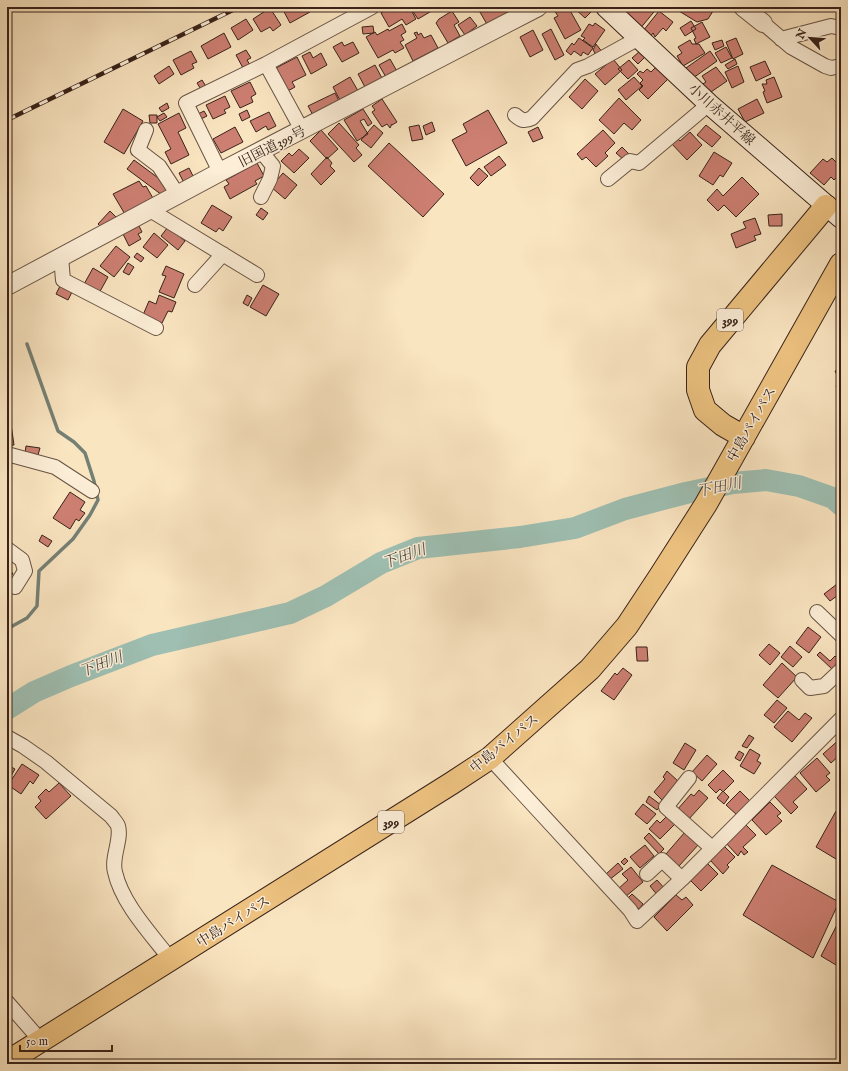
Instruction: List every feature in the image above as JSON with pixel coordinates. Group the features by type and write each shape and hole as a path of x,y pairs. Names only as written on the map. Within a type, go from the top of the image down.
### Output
{"highway":[{"name":"399","path":"744,437 723,425 705,410 698,390 698,367 710,345 833,212"},
{"name":"中島バイパス","path":"7,1062 452,784 490,758 590,668 627,626 706,504 841,264"}],"main road":[{"name":"小川赤井平線","path":"606,7 709,104 833,212"}],"street":[{"path":"220,172 186,103 266,64 372,7"},
{"name":"旧国道399号","path":"7,286 220,172 538,7"},
{"path":"743,7 791,46 825,66 831,68 841,66"},
{"path":"781,39 831,26 841,28"},
{"path":"514,115 521,120 527,121 532,118 576,70 588,66 639,38"},
{"path":"266,64 302,130"},
{"path":"608,179 630,161 639,163 709,104"},
{"path":"146,130 138,150 160,166 178,195"},
{"path":"261,151 273,166 270,178 261,197"},
{"path":"150,210 257,275"},
{"path":"195,285 223,254"},
{"path":"61,256 63,280 156,328"},
{"path":"7,454 55,467 92,491"},
{"path":"7,549 22,560 26,571 15,587"},
{"path":"817,612 841,635"},
{"path":"802,680 810,688 824,686 841,670"},
{"path":"490,758 630,910 636,921 682,879 841,719"},
{"path":"7,737 46,762 111,816 118,826 114,872 120,888 132,909 171,960"},
{"path":"689,778 666,806 712,848"},
{"path":"647,874 662,860 682,879"},
{"path":"7,1002 41,1041"}],"building":[{"path":"307,7 310,12 290,23 282,8"},
{"path":"391,7 404,7 407,12 411,10 416,19 406,25 402,19 389,27 381,13"},
{"path":"410,7 434,7 435,9 418,19"},
{"path":"477,7 505,7 507,9 510,7 513,12 488,26"},
{"path":"559,7 568,7 581,30 565,39 554,18 558,16 554,10"},
{"path":"573,7 591,7 594,9 585,18"},
{"path":"626,7 658,7 639,30 620,14"},
{"path":"707,7 713,11 708,19 697,22 674,8"},
{"path":"270,8 281,25 273,31 270,27 261,32 253,19"},
{"path":"452,11 459,22 454,25 460,36 448,43 436,23 439,19"},
{"path":"659,11 673,22 666,31 663,28 655,37 653,33 650,37 643,31"},
{"path":"470,17 477,26 465,35 458,25"},
{"path":"246,19 253,30 238,40 231,28"},
{"path":"691,21 696,29 685,36 680,28"},
{"path":"702,22 710,37 696,44 694,39 696,38 691,28"},
{"path":"595,23 605,30 593,47 583,40 585,38 581,36 589,24 593,26"},
{"path":"402,24 406,32 401,35 404,40 400,42 404,48 395,53 393,50 378,58 366,37 375,32 377,35 388,29 389,31"},
{"path":"373,26 374,33 363,34 362,27"},
{"path":"551,29 564,55 555,60 542,34"},
{"path":"533,30 543,50 530,57 520,37"},
{"path":"417,32 418,35 421,33 424,38 431,35 438,48 413,61 405,45 417,38 414,33"},
{"path":"224,33 231,47 208,59 201,46"},
{"path":"579,38 593,48 588,55 583,52 581,56 574,51 571,55 566,51 572,43 574,45"},
{"path":"736,38 743,54 733,59 726,42"},
{"path":"690,40 692,44 699,44 705,53 683,66 677,56 682,53 678,47"},
{"path":"722,40 724,46 715,50 712,43"},
{"path":"342,42 344,46 353,42 359,53 342,62 333,47"},
{"path":"596,44 603,53 596,59 593,55 595,53 593,50"},
{"path":"726,47 732,58 721,63 715,53"},
{"path":"246,50 251,58 247,60 250,65 243,68 236,55"},
{"path":"191,51 197,62 192,64 194,68 181,75 173,60"},
{"path":"640,51 645,57 638,64 632,58"},
{"path":"710,51 717,61 693,78 686,68"},
{"path":"310,52 313,58 321,53 327,65 311,74 302,56"},
{"path":"297,57 306,75 292,82 295,87 286,92 274,69"},
{"path":"390,59 398,73 387,79 379,65"},
{"path":"613,59 622,70 605,85 595,74"},
{"path":"735,59 737,64 728,69 725,65"},
{"path":"629,60 638,70 628,79 618,69"},
{"path":"765,61 771,74 756,81 750,67"},
{"path":"375,65 383,80 366,89 358,74"},
{"path":"658,65 670,77 648,99 639,90 643,86 640,83 643,80 637,74 640,71 643,73 647,69 651,72"},
{"path":"169,66 174,74 159,84 154,76"},
{"path":"738,66 744,82 732,88 725,72"},
{"path":"716,67 727,81 708,94 701,85 706,82 702,76"},
{"path":"350,77 361,96 343,106 333,87"},
{"path":"634,77 642,86 626,100 618,90"},
{"path":"774,77 782,97 767,103 762,84 767,84 766,80"},
{"path":"585,79 598,91 582,109 569,97"},
{"path":"202,80 207,88 202,91 197,83"},
{"path":"250,82 256,94 251,97 253,102 240,108 231,91"},
{"path":"335,93 341,105 315,119 308,106"},
{"path":"225,96 230,107 224,110 226,113 213,119 206,105"},
{"path":"619,98 641,120 632,130 624,123 614,134 599,120"},
{"path":"382,99 397,122 392,124 390,128 387,124 382,127 372,112 375,110 372,106"},
{"path":"757,99 764,113 745,122 738,109"},
{"path":"167,103 169,108 162,112 159,108"},
{"path":"123,109 143,121 124,154 104,142"},
{"path":"363,109 372,123 368,126 364,119 360,121 368,134 357,141 344,120"},
{"path":"247,110 250,117 242,121 239,114"},
{"path":"488,110 507,143 466,166 452,140 467,132 463,124"},
{"path":"204,111 207,116 201,119 198,114"},
{"path":"269,112 276,126 268,130 266,126 256,132 250,121"},
{"path":"164,113 167,117 160,121 157,117"},
{"path":"179,113 186,128 178,132 189,155 171,164 165,152 171,149 158,124"},
{"path":"149,115 157,115 157,123 150,123"},
{"path":"432,122 435,131 426,135 423,126"},
{"path":"339,123 359,145 356,148 362,155 354,162 328,134"},
{"path":"374,125 383,133 371,148 361,140"},
{"path":"419,125 423,139 412,141 409,127"},
{"path":"706,125 721,137 712,147 697,135"},
{"path":"235,127 243,142 221,153 213,139"},
{"path":"538,127 543,138 533,142 528,132"},
{"path":"321,130 338,149 327,159 310,141"},
{"path":"603,130 615,143 605,153 608,156 596,167 586,157 582,160 577,154"},
{"path":"690,132 702,145 687,160 671,143 677,138 680,141"},
{"path":"389,143 444,194 423,217 368,166"},
{"path":"622,147 629,154 624,160 616,153"},
{"path":"299,149 309,158 294,173 281,161 289,153 292,156"},
{"path":"714,152 732,163 723,177 720,175 713,185 699,176"},
{"path":"499,156 506,165 491,176 484,167"},
{"path":"327,157 332,163 330,166 335,171 321,185 311,174"},
{"path":"832,158 841,167 841,173 834,180 831,177 824,185 810,173 823,159 827,162"},
{"path":"134,160 169,186 162,195 127,169"},
{"path":"257,163 264,176 255,181 257,184 230,199 224,187 229,184 226,180"},
{"path":"189,168 195,180 185,185 179,173"},
{"path":"479,168 488,176 478,186 470,178"},
{"path":"283,173 297,185 285,199 271,187"},
{"path":"742,177 759,194 736,217 724,205 718,211 707,200 717,189 723,196"},
{"path":"139,181 143,187 146,186 154,200 126,216 113,194"},
{"path":"212,205 232,217 223,231 219,228 216,232 201,223"},
{"path":"261,208 268,213 263,220 256,215"},
{"path":"110,211 117,218 105,231 98,224"},
{"path":"782,214 782,226 769,226 768,215"},
{"path":"755,218 761,234 754,236 756,240 736,248 731,234 746,228 743,222"},
{"path":"139,226 142,232 138,234 141,239 129,246 123,234"},
{"path":"168,227 185,241 178,250 161,236"},
{"path":"154,233 168,245 157,258 143,247"},
{"path":"116,246 130,257 114,277 100,266"},
{"path":"137,253 144,258 141,262 134,257"},
{"path":"128,263 134,267 129,275 123,272"},
{"path":"166,266 184,274 174,298 159,292 166,276 162,275"},
{"path":"93,268 108,277 98,295 83,286"},
{"path":"263,285 279,294 266,316 250,307"},
{"path":"60,286 72,292 68,300 56,294"},
{"path":"159,295 176,302 172,312 168,311 162,323 143,315 149,301 156,304"},
{"path":"247,295 252,298 248,306 243,303"},
{"path":"841,368 841,395 836,386 840,381 835,371"},
{"path":"11,424 14,445 7,446 7,425"},
{"path":"26,446 40,448 38,455 25,453"},
{"path":"70,492 85,502 80,510 85,513 79,521 76,519 70,529 53,518"},
{"path":"42,535 52,541 48,547 39,541"},
{"path":"7,565 13,574 7,578"},
{"path":"841,581 841,593 830,601 824,594"},
{"path":"808,627 821,637 809,653 796,643"},
{"path":"769,644 780,653 770,665 759,655"},
{"path":"790,646 802,657 793,667 781,657"},
{"path":"636,647 647,647 648,661 637,661"},
{"path":"820,652 830,661 835,656 840,661 832,669 817,655"},
{"path":"782,663 797,677 778,698 763,685"},
{"path":"623,668 632,675 614,700 601,691 615,673 617,675"},
{"path":"777,700 787,708 774,723 764,715"},
{"path":"788,711 799,720 805,713 812,718 792,742 774,727"},
{"path":"749,735 754,738 747,748 742,746"},
{"path":"841,738 841,754 831,763 823,754"},
{"path":"685,743 696,750 684,770 673,763"},
{"path":"750,749 760,755 757,761 761,763 754,774 740,766"},
{"path":"739,751 744,754 740,761 735,758"},
{"path":"707,755 717,764 702,781 692,772"},
{"path":"817,758 830,773 826,776 830,780 816,792 800,773"},
{"path":"22,764 39,775 33,784 30,781 21,794 8,785"},
{"path":"7,765 15,769 11,776 7,774"},
{"path":"723,770 734,781 723,792 720,789 716,793 708,785"},
{"path":"667,771 678,781 662,800 654,792 665,779 663,777"},
{"path":"795,776 807,789 793,802 798,807 791,814 774,796"},
{"path":"59,783 71,796 46,819 35,807 41,801 38,797 46,789 49,792"},
{"path":"699,790 708,798 688,820 677,810 691,794 694,796"},
{"path":"723,791 729,797 724,804 717,798"},
{"path":"740,791 751,802 737,815 726,805"},
{"path":"649,796 661,805 657,810 646,802"},
{"path":"770,802 781,813 777,816 782,821 766,835 752,820"},
{"path":"643,804 656,814 647,824 635,814"},
{"path":"836,811 841,814 841,862 816,847"},
{"path":"668,815 676,823 660,839 649,829 657,820 660,823"},
{"path":"745,824 756,835 743,847 748,852 744,855 741,851 738,856 726,843"},
{"path":"685,832 699,844 679,866 666,854"},
{"path":"649,833 664,849 659,854 644,838"},
{"path":"645,845 654,856 640,868 630,857"},
{"path":"724,846 735,857 727,865 729,867 723,874 710,860"},
{"path":"625,858 628,861 624,865 621,862"},
{"path":"706,862 718,874 701,891 689,879"},
{"path":"618,863 623,869 609,880 605,875"},
{"path":"772,865 839,902 813,958 743,915"},
{"path":"631,867 643,882 625,897 618,889 628,880 622,874"},
{"path":"657,880 666,890 658,896 650,886"},
{"path":"632,894 643,904 639,909 636,906 634,909 626,900"},
{"path":"676,895 682,900 686,897 693,905 667,931 654,917"},
{"path":"841,917 841,968 821,956"}],"waterway":[{"path":"7,629 27,618 37,606 39,571 73,539 90,515 98,500 94,481 85,453 74,442 58,431 27,344"},
{"name":"下田川","path":"7,709 34,692 152,645 290,613 326,596 381,563 418,548 520,537 575,528 625,509 686,493 733,483 766,480 799,486 833,498 841,505"}],"railway":[{"path":"7,120 239,7"}]}
